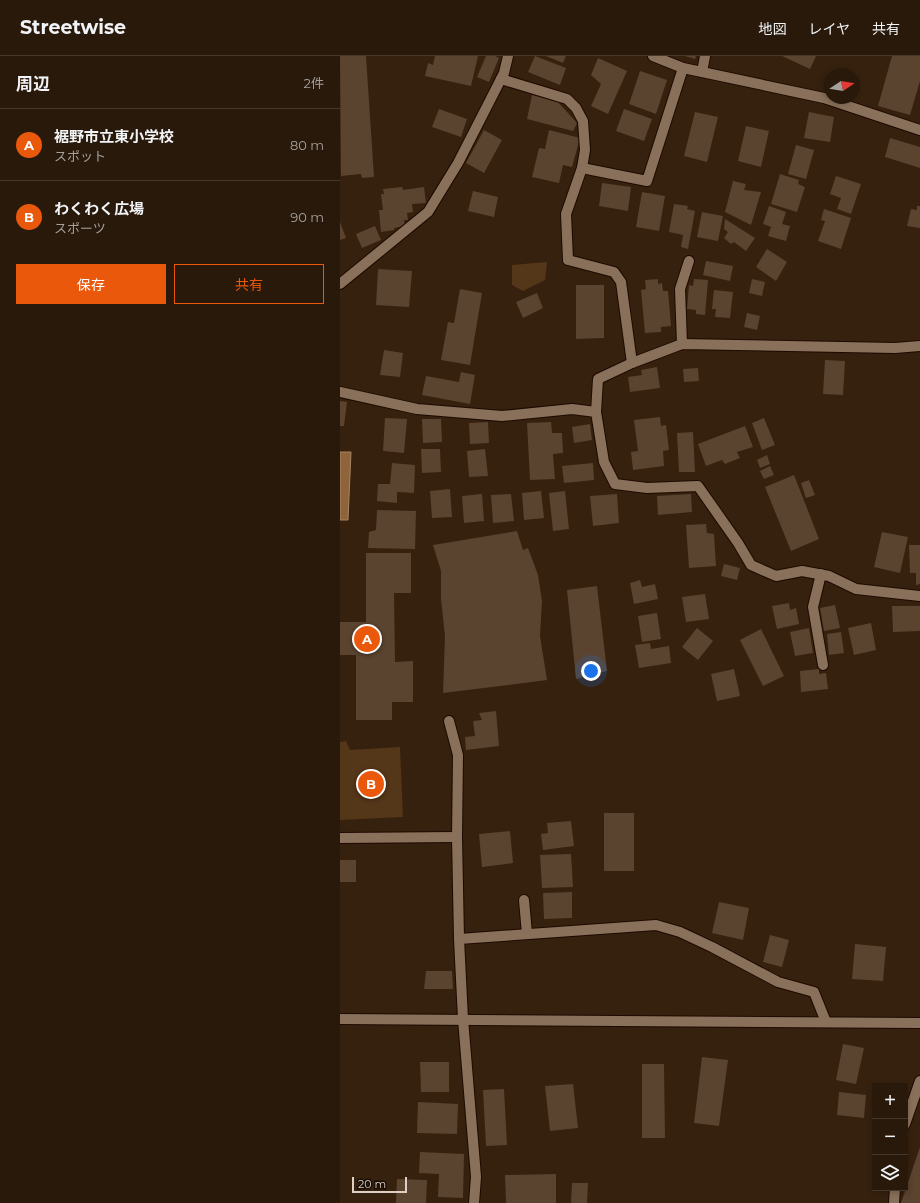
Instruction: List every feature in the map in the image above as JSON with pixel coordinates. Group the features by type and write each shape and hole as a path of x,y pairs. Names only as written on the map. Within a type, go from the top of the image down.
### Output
{"street":[{"path":"340,284 428,212 458,163 501,79 508,56"},
{"path":"653,56 683,68 824,98 920,130"},
{"path":"702,72 705,56"},
{"path":"582,168 646,181 683,68"},
{"path":"501,79 567,99 576,108 583,121 584,150 582,168 566,214 568,260 614,272 621,282 632,363"},
{"path":"682,344 680,289 689,261"},
{"path":"920,346 895,348 682,344 632,363 598,379 596,412 604,462 615,484 647,488 698,486 738,543 751,565 776,576 802,571 829,576 856,589 920,596"},
{"path":"340,392 417,409 433,411 502,416 572,409 596,412"},
{"path":"821,574 813,607 823,665"},
{"path":"449,721 458,755 457,837 459,939 463,1019 476,1177 474,1203"},
{"path":"340,838 457,837"},
{"path":"524,900 527,934"},
{"path":"459,939 656,925 680,932 778,982 814,992 826,1022"},
{"path":"340,1018 920,1023"},
{"path":"907,1119 920,1081"},
{"path":"894,1203 896,1191"}],"shaded area":[{"path":"547,262 545,280 523,291 512,285 512,265"},
{"path":"340,452 351,452 348,520 340,520"},
{"path":"346,741 350,750 400,747 403,817 340,820 340,742"}],"building":[{"path":"340,56 366,56 374,177 362,178 361,174 341,176"},
{"path":"435,56 478,56 471,86 425,76 428,63 433,65"},
{"path":"486,56 495,56 499,58 489,82 477,77"},
{"path":"535,56 566,68 560,85 528,72"},
{"path":"546,56 566,56 563,63"},
{"path":"685,56 696,56 695,59"},
{"path":"782,56 816,56 810,69"},
{"path":"892,56 920,56 920,81 910,115 878,106"},
{"path":"598,58 627,71 608,114 591,106 601,84 591,75"},
{"path":"640,71 667,80 656,114 629,104"},
{"path":"532,95 557,101 577,123 573,131 527,119"},
{"path":"439,109 467,119 461,137 432,127"},
{"path":"624,109 652,119 644,141 616,131"},
{"path":"695,112 718,117 707,162 684,156"},
{"path":"809,112 834,117 830,142 804,138"},
{"path":"746,126 769,131 761,167 738,161"},
{"path":"484,130 502,140 484,173 466,163"},
{"path":"549,130 580,138 572,167 563,165 559,183 532,177 539,148 545,149"},
{"path":"890,138 920,147 920,168 885,157"},
{"path":"796,145 814,150 806,179 788,174"},
{"path":"780,174 799,180 798,184 805,187 797,212 771,204"},
{"path":"836,176 861,184 851,214 837,209 841,198 830,194"},
{"path":"733,181 746,184 744,190 761,192 751,225 725,212"},
{"path":"602,183 631,187 628,211 599,206"},
{"path":"402,187 403,190 424,187 426,203 412,204 413,212 407,213 408,220 404,220 405,226 394,228 394,230 381,232 379,210 383,210 381,194 384,194 383,189"},
{"path":"473,191 498,197 494,217 468,211"},
{"path":"642,192 665,196 659,231 636,227"},
{"path":"674,204 688,206 687,209 695,211 688,249 681,247 683,235 669,232"},
{"path":"769,206 786,212 782,224 790,226 786,241 768,236 771,227 763,224"},
{"path":"917,206 920,206 920,228 907,226 911,209 917,210"},
{"path":"824,209 851,218 841,249 818,241 825,221 821,220"},
{"path":"702,212 723,216 718,241 697,237"},
{"path":"725,219 755,238 746,251 734,242 731,244 724,238 728,232 724,229"},
{"path":"340,222 346,238 340,240"},
{"path":"375,226 381,240 362,248 356,234"},
{"path":"767,249 787,262 776,281 756,267"},
{"path":"706,261 733,266 730,281 703,275"},
{"path":"378,269 412,271 409,307 376,305"},
{"path":"658,279 658,284 662,283 663,291 668,291 671,326 661,327 661,332 645,333 641,290 646,289 645,280"},
{"path":"694,279 708,280 705,315 696,314 696,310 687,309 689,285 693,286"},
{"path":"752,279 765,282 762,296 749,293"},
{"path":"576,285 604,285 604,338 576,339"},
{"path":"460,289 482,293 470,365 441,360 448,322 454,323"},
{"path":"714,290 733,292 730,318 715,317 716,309 712,309"},
{"path":"537,293 543,308 523,318 516,302"},
{"path":"747,313 760,316 757,330 744,327"},
{"path":"384,350 403,353 400,377 380,375"},
{"path":"825,360 845,361 843,395 823,394"},
{"path":"657,367 660,388 630,392 628,377 642,375 641,370"},
{"path":"698,368 699,381 684,382 683,369"},
{"path":"461,372 475,375 470,404 422,395 426,376 459,382"},
{"path":"340,401 347,402 344,426 340,426"},
{"path":"660,417 661,426 666,425 669,450 663,451 664,466 633,470 631,452 638,451 634,420"},
{"path":"385,418 407,419 404,453 383,451"},
{"path":"764,418 775,445 762,450 752,423"},
{"path":"422,419 441,419 442,442 423,443"},
{"path":"488,422 489,443 470,444 469,423"},
{"path":"551,422 552,433 562,433 563,453 553,454 555,479 530,480 527,423"},
{"path":"590,424 592,440 574,443 572,427"},
{"path":"745,426 753,447 737,452 740,458 725,464 722,460 706,466 698,444"},
{"path":"693,432 695,472 679,472 677,433"},
{"path":"421,449 440,449 441,472 422,473"},
{"path":"485,449 488,476 469,477 467,451"},
{"path":"767,455 770,464 760,468 757,460"},
{"path":"392,463 415,465 414,493 397,492 397,503 377,501 378,484 390,484"},
{"path":"593,463 594,480 564,483 562,466"},
{"path":"770,466 774,475 764,479 760,471"},
{"path":"794,475 819,539 791,551 765,487"},
{"path":"809,480 815,495 806,498 801,483"},
{"path":"450,489 452,517 432,518 430,491"},
{"path":"541,491 544,518 524,520 522,493"},
{"path":"565,491 569,529 553,531 549,493"},
{"path":"482,494 484,521 464,523 462,496"},
{"path":"511,494 514,521 493,523 491,495"},
{"path":"617,494 619,523 593,526 590,496"},
{"path":"691,494 692,512 658,515 657,496"},
{"path":"377,510 416,511 415,549 368,548 369,532 376,530"},
{"path":"706,524 707,533 714,534 716,566 689,568 686,525"},
{"path":"517,531 523,550 528,548 538,575 542,601 540,636 547,680 443,693 445,636 441,599 441,571 433,545"},
{"path":"882,532 908,537 900,573 874,567"},
{"path":"909,545 920,545 920,584 916,585 916,573 910,573"},
{"path":"366,553 411,553 411,593 394,593 395,662 413,661 413,702 392,702 392,720 356,720 356,655 340,655 340,622 366,622"},
{"path":"724,564 740,568 737,580 721,576"},
{"path":"640,580 642,587 655,584 658,599 634,604 630,583"},
{"path":"597,586 607,671 576,679 567,590"},
{"path":"705,594 709,619 686,622 682,597"},
{"path":"789,603 790,610 796,608 799,624 777,629 772,606"},
{"path":"835,605 840,628 824,631 820,608"},
{"path":"892,606 920,606 920,631 893,632"},
{"path":"657,613 661,639 642,642 638,616"},
{"path":"871,623 876,650 854,655 848,628"},
{"path":"697,628 713,641 698,660 682,647"},
{"path":"809,628 813,653 795,656 790,632"},
{"path":"761,629 784,676 763,686 740,640"},
{"path":"841,632 844,653 829,655 827,634"},
{"path":"650,643 651,649 669,646 671,663 639,668 635,645"},
{"path":"734,669 740,696 717,701 711,674"},
{"path":"819,669 819,674 826,673 828,689 801,692 800,671"},
{"path":"496,711 499,746 466,750 465,737 475,736 473,721 482,720 479,713"},
{"path":"604,813 634,813 634,871 604,871"},
{"path":"571,821 574,846 543,850 541,834 548,833 547,823"},
{"path":"510,831 513,863 482,867 479,834"},
{"path":"571,854 573,887 542,888 540,855"},
{"path":"340,860 356,860 356,882 340,882"},
{"path":"572,892 572,918 544,919 543,893"},
{"path":"719,902 749,908 743,940 712,933"},
{"path":"770,935 789,940 782,967 763,962"},
{"path":"855,944 886,947 883,981 852,979"},
{"path":"426,971 452,971 453,989 424,989"},
{"path":"843,1044 864,1048 856,1084 836,1080"},
{"path":"702,1057 728,1060 719,1126 694,1123"},
{"path":"420,1062 449,1062 449,1092 421,1092"},
{"path":"642,1064 664,1064 665,1138 642,1138"},
{"path":"573,1084 578,1128 550,1131 545,1086"},
{"path":"504,1089 507,1145 486,1146 483,1090"},
{"path":"839,1092 866,1095 864,1118 837,1115"},
{"path":"418,1102 458,1104 457,1134 417,1133"},
{"path":"920,1147 920,1203 901,1203 905,1191 908,1191 908,1182"},
{"path":"420,1152 464,1154 463,1198 438,1197 439,1174 419,1173"},
{"path":"556,1174 556,1203 506,1203 505,1175"},
{"path":"397,1179 427,1180 426,1203 396,1203"},
{"path":"572,1183 588,1183 587,1203 571,1203"}],"place":[{"name":"裾野市立東小学校","path":"367,639"},
{"name":"わくわく広場","path":"371,784"}]}
